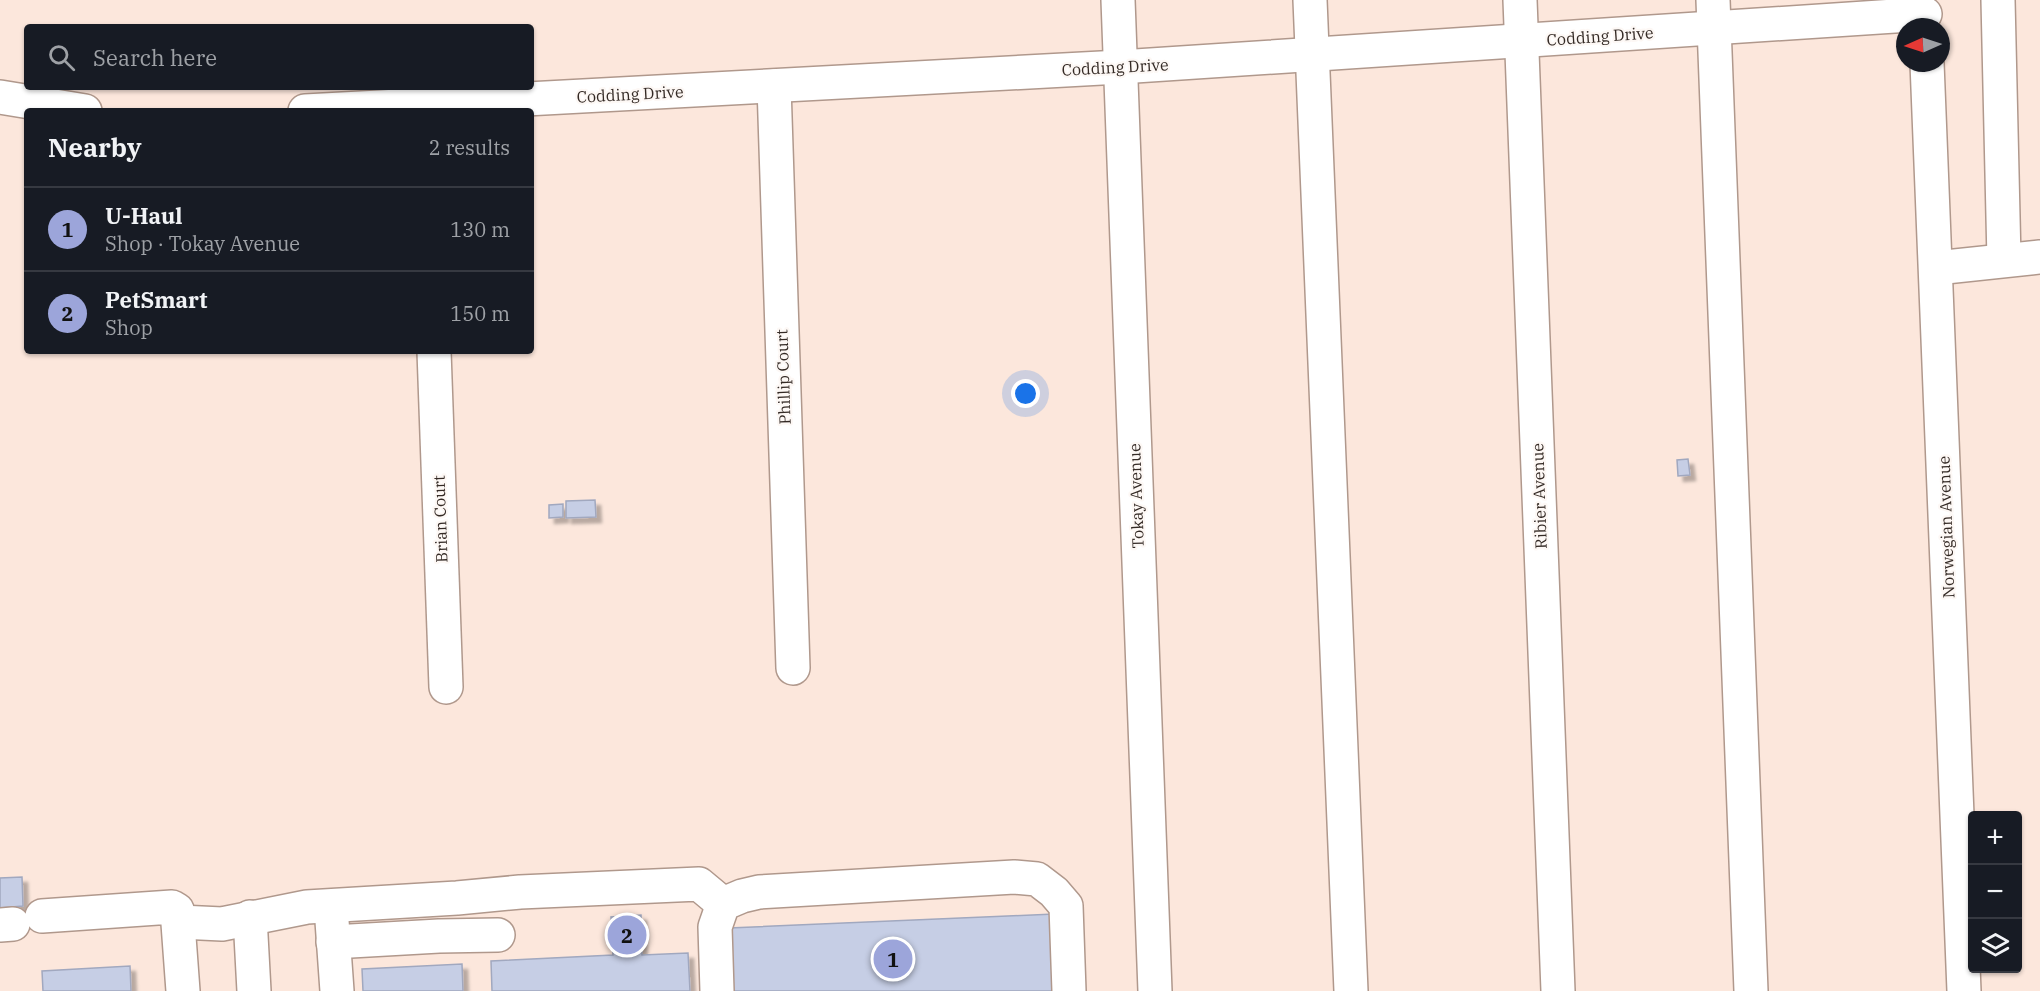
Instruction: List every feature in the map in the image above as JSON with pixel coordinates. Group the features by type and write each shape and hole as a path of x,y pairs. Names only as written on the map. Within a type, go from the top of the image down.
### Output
{"street":[{"name":"Tokay Avenue","path":"1118,0 1155,991"},
{"path":"1310,0 1351,991"},
{"name":"Ribier Avenue","path":"1520,0 1558,991"},
{"path":"1998,0 2004,260"},
{"name":"Codding Drive","path":"425,108 1521,41 1713,14 1925,14"},
{"path":"1713,14 1751,991"},
{"name":"Norwegian Avenue","path":"1927,72 1964,991"},
{"name":"Phillip Court","path":"774,86 793,668"},
{"path":"0,97 67,108"},
{"path":"1936,268 2040,257"},
{"name":"Brian Court","path":"434,354 446,687"},
{"path":"717,991 715,927 723,904 742,896 759,892 1014,877 1037,879 1054,892 1066,906 1069,991"},
{"path":"180,922 222,924 308,907 520,892 699,884 723,904"},
{"path":"18,922 172,907 177,910 180,922 183,991"},
{"path":"331,907 337,991"},
{"path":"250,917 254,991"},
{"path":"333,942 498,935"}],"building":[{"path":"1688,459 1690,475 1678,476 1677,460"},
{"path":"595,500 596,517 566,518 566,501"},
{"path":"563,504 563,517 549,518 549,505"},
{"path":"22,877 23,906 0,908 0,878"},
{"path":"1054,914 1057,991 732,991 729,928"},
{"path":"641,915 642,955 688,953 690,991 492,991 491,961 613,955 611,917"},
{"path":"462,964 463,991 363,991 362,969"},
{"path":"130,966 131,991 43,991 42,971"}],"place":[{"name":"PetSmart","path":"627,935"},
{"name":"U-Haul","path":"893,959"}]}
